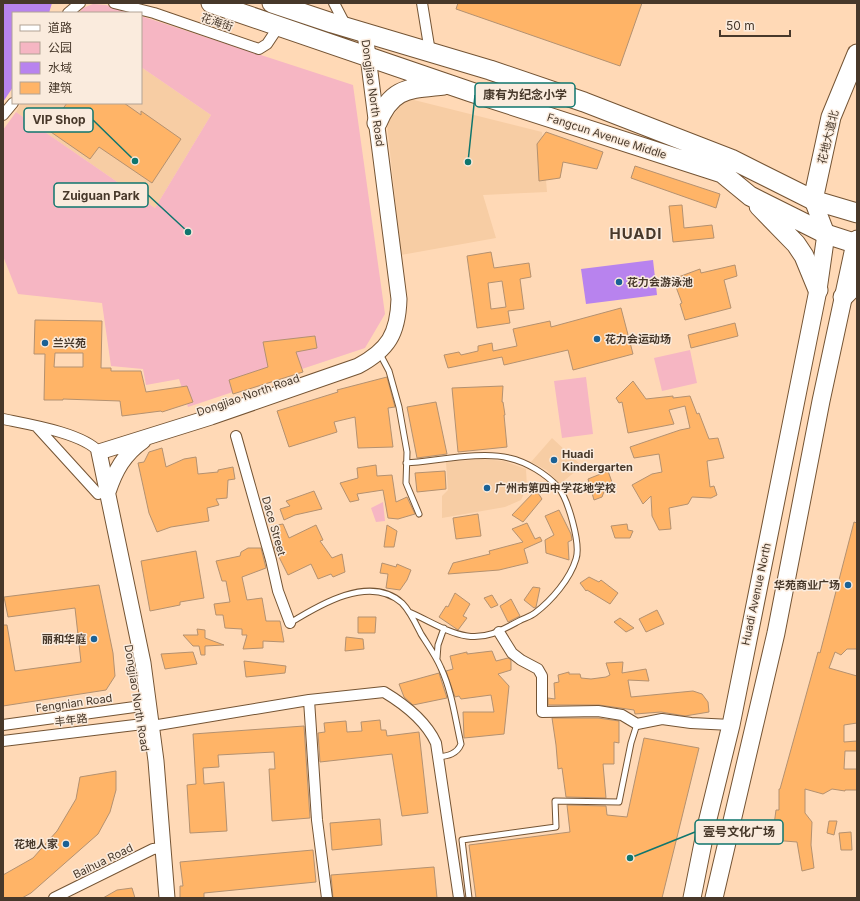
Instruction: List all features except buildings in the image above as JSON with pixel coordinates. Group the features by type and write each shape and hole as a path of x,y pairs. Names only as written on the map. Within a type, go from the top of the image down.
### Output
{"highway":[{"name":"Fangcun Avenue Middle","path":"211,3 451,85 722,173 750,196 826,234 856,242"},
{"name":"Fangcun Avenue Middle","path":"272,3 490,70 617,115 731,159 813,200 857,213"},
{"name":"花地大道北","path":"813,200 830,117 857,54"},
{"path":"377,124 387,103 402,92 421,88 451,85"},
{"path":"750,196 796,244 804,256 818,290"},
{"path":"843,297 857,283"}],"main road":[{"name":"Dongjiao North Road","path":"96,449 148,436 358,366 379,353 394,334 399,312 399,299 377,124 363,55 356,30"},
{"name":"Dongjiao North Road","path":"96,449 108,440 177,419 358,356 367,352 380,338 389,314 389,291 363,55"},
{"path":"813,200 826,234"},
{"name":"Huadi Avenue North","path":"692,898 707,824 731,725 818,290 826,234"},
{"path":"714,898 776,633 821,401 856,242"},
{"path":"103,493 124,458 133,448 148,436"},
{"name":"Dongjiao North Road","path":"96,449 103,493 137,635 158,849 166,898"},
{"name":"Dongjiao North Road","path":"156,898 158,849"}],"street":[{"path":"69,12 80,3"},
{"name":"花海街","path":"114,3 154,13 259,49 267,44 279,26"},
{"path":"334,3 356,30"},
{"path":"422,3 430,52"},
{"path":"3,115 12,104"},
{"path":"3,419 60,433 96,449"},
{"path":"36,426 103,493"},
{"name":"Dace Street","path":"236,436 248,474 278,591 290,623"},
{"path":"499,632 512,653 521,660 538,669 542,676 542,712 598,711 622,715 637,724 662,719 691,723 731,725"},
{"name":"丰年路","path":"3,741 147,725 309,700 384,692 430,730 436,743 458,898"},
{"path":"309,700 317,820 327,898"},
{"name":"Fengnian Road","path":"3,725 145,706"},
{"name":"Baihua Road","path":"54,898 158,849"}],"lane":[{"path":"379,353 390,372 399,407 407,452 406,484 419,514"},
{"path":"406,463 485,456 509,458 531,467 548,477 559,489 575,529 577,541 577,557 570,575 546,604 534,614 499,632 484,636 469,636 444,628 409,612"},
{"path":"290,623 337,597 375,592 402,603 409,612 438,661 452,700 460,744 459,748 450,756 438,757"},
{"path":"438,661 438,645 444,628"},
{"path":"469,898 462,840 556,827 555,801 619,802 631,743 637,724"}],"shaded area":[{"path":"142,68 211,115 155,208 16,112 20,104 142,104"},
{"path":"406,98 542,132 547,192 483,195 496,238 401,255 387,124"},
{"name":"Huadi Kindergarten","path":"552,438 582,466 560,484 546,470 531,462"},
{"name":"广州市第四中学花地学校","path":"482,459 504,461 526,469 527,487 521,500 505,507 442,518 442,496 448,490 446,462"}],"green space":[{"path":"93,4 106,5 128,12 80,12 83,8"},
{"path":"142,16 353,85 385,314 365,348 188,407 179,379 146,385 143,369 111,366 102,303 18,294 3,256 3,130 16,112 155,208 211,115 142,68"},
{"name":"花力会运动场","path":"690,350 697,383 662,391 654,358"},
{"path":"586,377 593,434 562,438 554,381"},
{"path":"383,502 385,521 376,522 371,508"}],"water":[{"path":"3,3 52,3 49,12 12,12 12,88 3,102"},
{"name":"花力会游泳池","path":"653,260 657,295 586,304 581,269"}],"place":[{"name":"VIP Shop","path":"135,161"},
{"name":"康有为纪念小学","path":"468,162"},
{"name":"Zuiguan Park","path":"188,232"},
{"name":"花力会游泳池","path":"619,282"},
{"name":"花力会运动场","path":"597,339"},
{"name":"兰兴苑","path":"45,343"},
{"name":"Huadi Kindergarten","path":"554,460"},
{"name":"广州市第四中学花地学校","path":"487,488"},
{"name":"华苑商业广场","path":"848,585"},
{"name":"丽和华庭","path":"94,639"},
{"name":"花地人家","path":"66,844"},
{"name":"壹号文化广场","path":"630,858"}],"district":[{"name":"HUADI","path":"636,233"}]}
